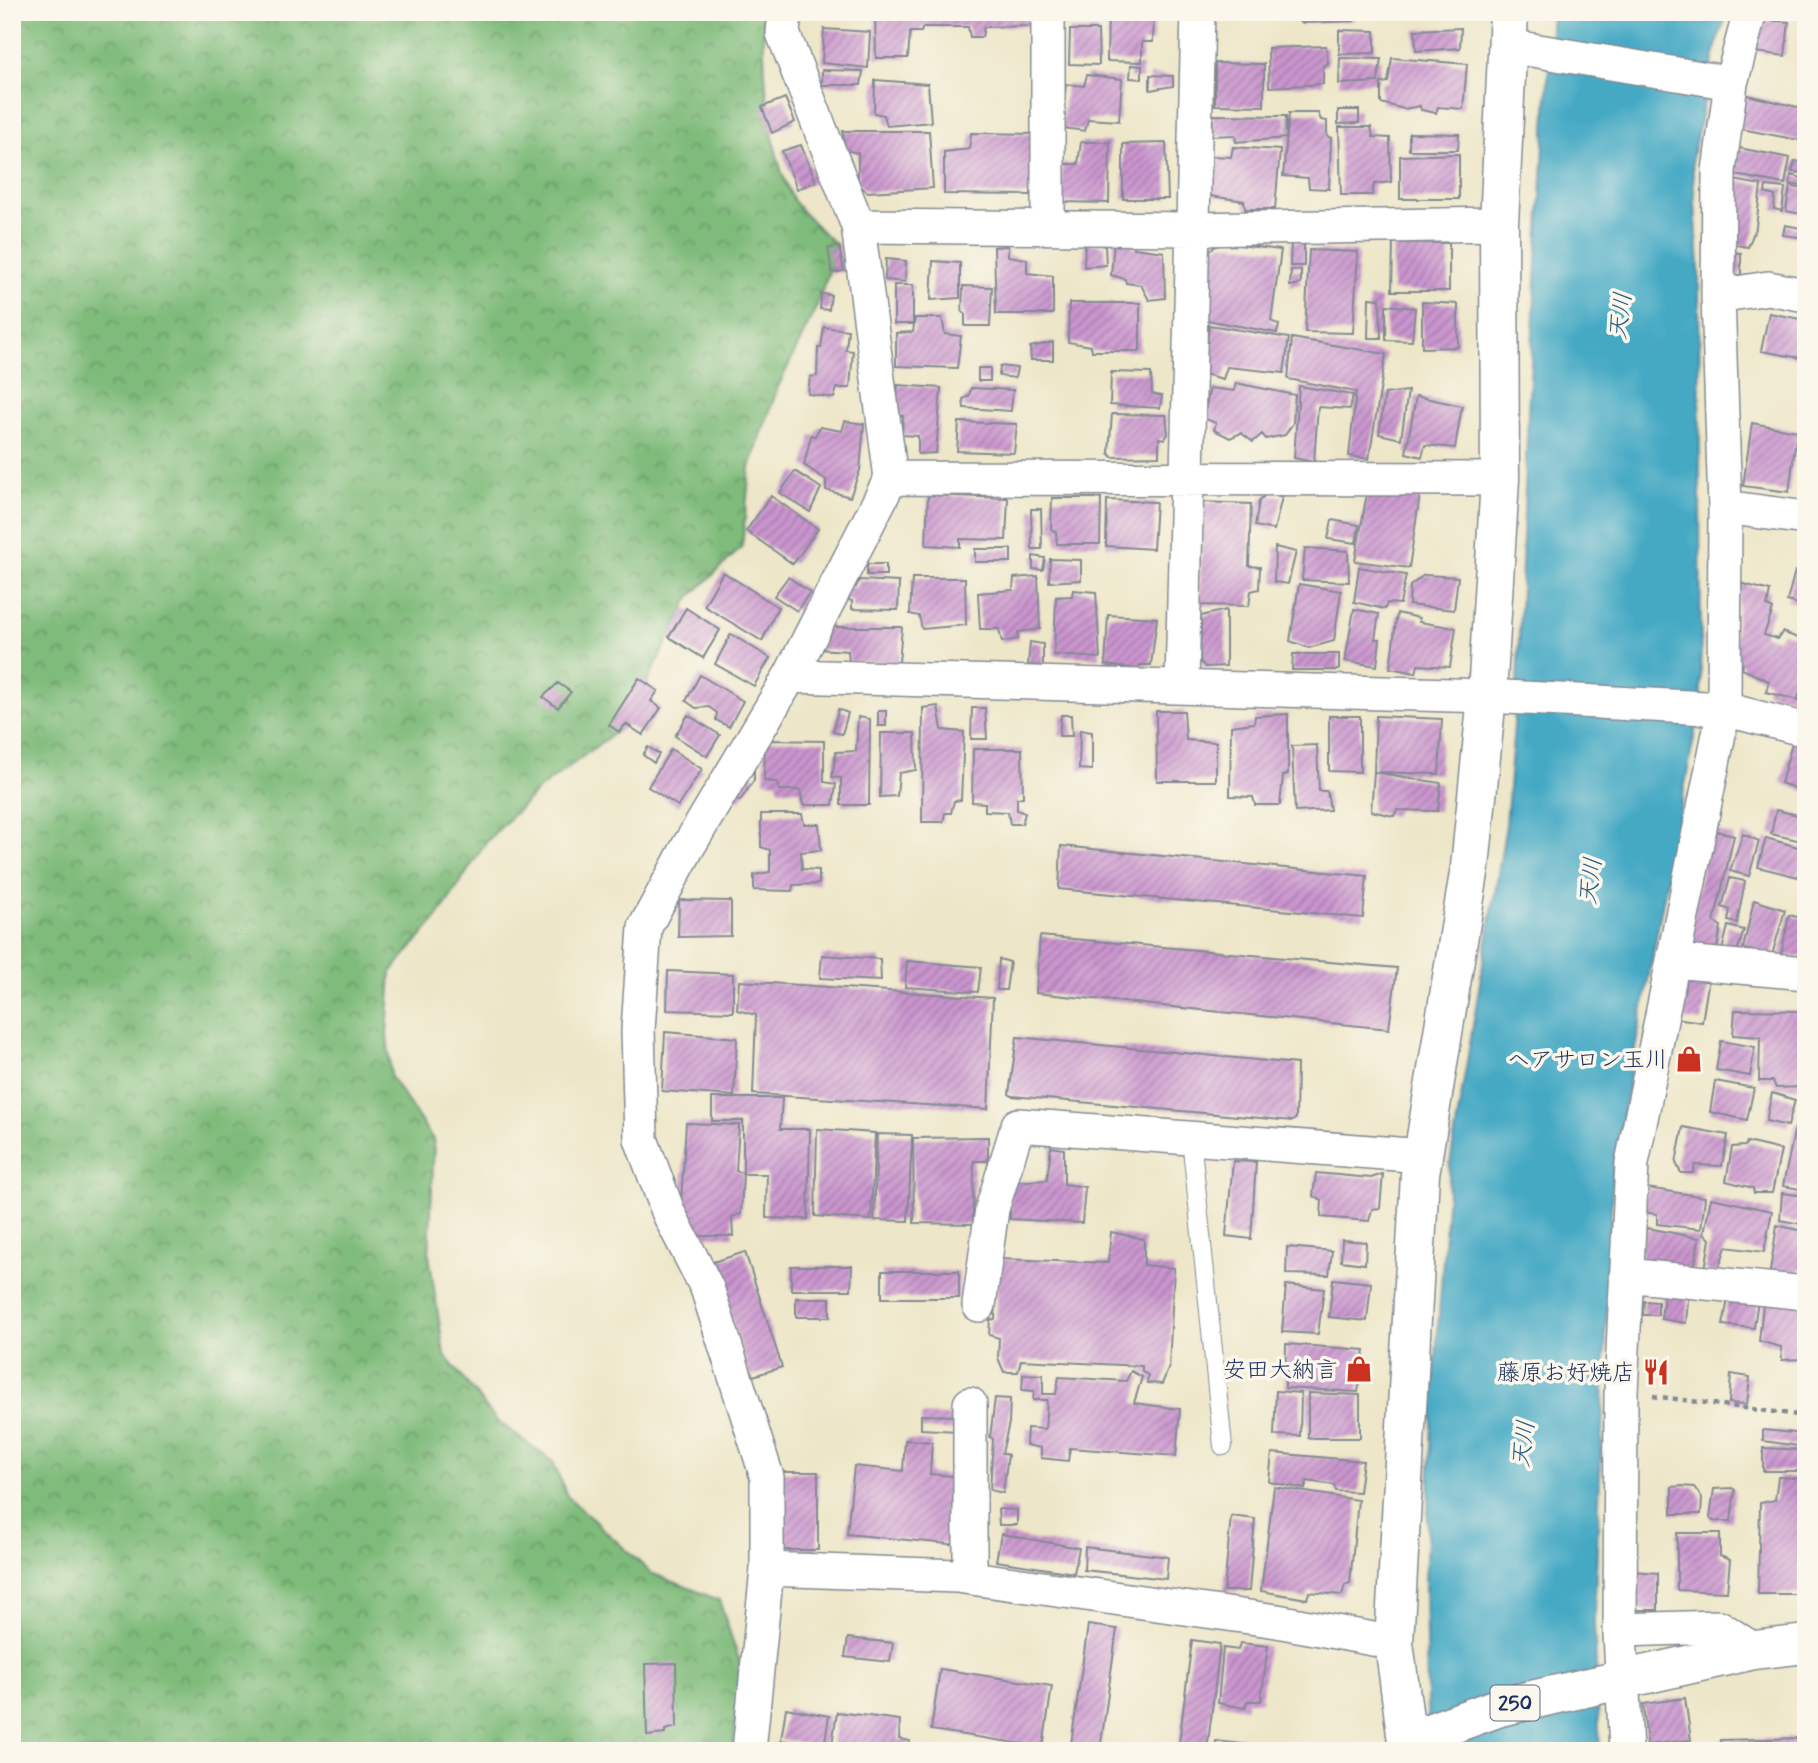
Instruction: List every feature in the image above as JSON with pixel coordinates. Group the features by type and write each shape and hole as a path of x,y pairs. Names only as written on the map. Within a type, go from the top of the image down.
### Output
{"main road":[{"path":"1411,1745 1394,1643 1423,1156 1470,867 1487,696 1500,479 1499,224 1509,29"},
{"name":"250","path":"1411,1745 1500,1706 1755,1650 1806,1644"}],"street":[{"path":"749,1751 767,1569 767,1477 707,1288 669,1214 641,1139 638,1030 645,927 688,847 790,676 891,478 858,226 783,33 785,12"},
{"path":"1048,12 1048,227"},
{"path":"1182,685 1198,12"},
{"path":"1626,1751 1618,1679 1621,1392 1632,1163 1724,709 1725,507 1718,296 1719,171 1731,83 1750,12"},
{"path":"1509,29 1731,83"},
{"path":"858,226 1194,229 1499,224"},
{"path":"1718,296 1768,288 1806,295"},
{"path":"891,478 1500,479"},
{"path":"1725,507 1806,518"},
{"path":"790,676 1182,685 1487,696 1724,709 1806,730"},
{"path":"1673,961 1806,973"},
{"path":"979,1305 992,1209 1018,1125 1423,1156"},
{"path":"1626,1275 1806,1293"},
{"path":"970,1404 970,1577"},
{"path":"767,1569 970,1577 1277,1621 1394,1643"},
{"path":"1620,1630 1719,1627 1755,1650"}],"lane":[{"path":"1191,1138 1223,1446"}],"path":[{"path":"1621,1392 1806,1416"}],"green space":[{"path":"12,12 764,12 768,108 784,180 797,205 838,247 815,310 778,387 750,467 742,547 689,598 626,724 538,790 487,841 437,918 391,972 387,1035 391,1077 434,1141 429,1255 444,1354 496,1420 553,1462 567,1496 651,1573 719,1600 741,1666 733,1751 12,1751"}],"water":[{"name":"天川","path":"1552,12 1728,12 1717,42 1692,158 1699,265 1701,700 1613,1166 1594,1621 1600,1751 1428,1751 1425,1584 1433,1396 1450,1164 1506,825 1517,688 1528,413"}],"building":[{"path":"875,12 1032,12 1032,26 984,27 982,37 970,37 968,27 923,27 921,32 910,32 908,58 876,58"},
{"path":"1108,12 1154,12 1153,42 1142,42 1142,62 1107,61"},
{"path":"1297,12 1355,12 1354,21 1303,23 1298,21"},
{"path":"1752,19 1789,22 1785,56 1746,51"},
{"path":"1461,28 1460,48 1416,51 1415,30"},
{"path":"824,29 870,32 868,68 822,63"},
{"path":"1070,30 1098,30 1099,65 1069,64"},
{"path":"1339,30 1375,31 1375,53 1339,54"},
{"path":"1326,46 1328,64 1323,66 1323,84 1269,87 1268,48"},
{"path":"1340,58 1381,59 1378,82 1339,84"},
{"path":"1392,58 1467,64 1463,109 1438,107 1436,113 1421,110 1420,106 1404,109 1381,103 1381,83 1388,82"},
{"path":"1215,63 1264,64 1264,106 1215,105"},
{"path":"1131,65 1142,66 1142,79 1130,78"},
{"path":"822,70 863,71 861,85 822,85"},
{"path":"1087,75 1122,79 1119,121 1088,119 1085,131 1062,128 1066,84 1084,86"},
{"path":"1150,75 1173,76 1173,86 1150,90"},
{"path":"875,80 928,84 931,122 887,126 884,115 874,113"},
{"path":"1743,94 1806,109 1804,141 1736,128"},
{"path":"785,98 795,122 772,133 762,107"},
{"path":"1338,110 1359,110 1359,123 1338,124"},
{"path":"1289,113 1318,113 1321,120 1327,121 1327,136 1331,138 1329,189 1309,188 1308,178 1283,176"},
{"path":"1213,115 1286,116 1286,138 1236,142 1235,135 1212,136"},
{"path":"1339,127 1371,127 1373,137 1390,138 1391,182 1374,184 1372,195 1341,195"},
{"path":"843,131 929,131 933,188 868,192 858,185 858,153 845,150"},
{"path":"971,133 1035,134 1031,195 944,194 944,152 969,149"},
{"path":"1409,133 1459,134 1458,150 1409,150"},
{"path":"1081,142 1110,142 1109,203 1062,202 1062,164 1078,164"},
{"path":"1166,143 1168,199 1123,199 1123,144"},
{"path":"801,145 816,182 797,189 782,151"},
{"path":"1233,147 1280,150 1275,209 1245,209 1244,201 1210,196 1212,156 1231,157"},
{"path":"1739,148 1790,158 1785,184 1735,175"},
{"path":"1459,154 1459,199 1400,199 1400,156"},
{"path":"1795,161 1806,163 1806,173 1792,172"},
{"path":"1791,175 1806,179 1806,187 1790,184"},
{"path":"1728,179 1761,185 1756,227 1748,247 1731,244"},
{"path":"1766,186 1785,188 1782,211 1774,209 1775,196 1765,193"},
{"path":"1790,186 1806,190 1806,215 1786,211"},
{"path":"1785,225 1806,229 1806,238 1783,235"},
{"path":"1114,240 1132,240 1134,248 1164,252 1165,298 1149,300 1141,285 1126,283 1125,279 1111,275"},
{"path":"1304,241 1304,266 1290,266 1291,242"},
{"path":"1085,242 1105,246 1106,265 1084,267"},
{"path":"1393,242 1449,243 1449,291 1392,291"},
{"path":"1222,243 1281,250 1271,321 1279,325 1277,333 1206,320 1206,252"},
{"path":"1008,246 1008,256 1027,259 1027,273 1053,276 1053,314 996,314 994,247"},
{"path":"839,247 844,271 832,273 828,248"},
{"path":"1309,250 1358,252 1353,333 1305,332"},
{"path":"1728,252 1741,253 1741,275 1726,275"},
{"path":"886,259 906,261 905,282 885,280"},
{"path":"933,261 960,263 960,298 931,300"},
{"path":"1291,270 1301,270 1301,284 1290,286"},
{"path":"894,285 913,285 913,324 894,324"},
{"path":"963,286 992,287 990,326 965,326 965,314 962,312"},
{"path":"821,294 831,295 829,310 820,309"},
{"path":"1369,298 1380,299 1381,338 1368,338"},
{"path":"1422,302 1458,304 1458,347 1422,348"},
{"path":"1069,303 1140,303 1140,351 1092,351 1091,346 1068,342"},
{"path":"1386,305 1415,308 1412,341 1386,340"},
{"path":"1769,313 1806,320 1806,359 1761,351"},
{"path":"915,318 942,318 945,334 961,336 957,368 896,366 896,333 913,332"},
{"path":"1209,325 1289,338 1284,373 1227,367 1223,379 1204,374"},
{"path":"824,327 848,330 846,350 853,351 850,388 837,388 834,398 808,394 810,377 817,376 818,348 821,348"},
{"path":"1292,338 1386,354 1369,459 1349,456 1356,392 1288,379"},
{"path":"1053,342 1053,360 1031,360 1030,347"},
{"path":"1000,366 1017,368 1015,378 999,376"},
{"path":"978,368 990,368 990,381 978,381"},
{"path":"1111,372 1151,373 1152,394 1162,396 1160,408 1110,405"},
{"path":"1236,383 1295,395 1293,423 1285,435 1266,439 1262,434 1253,442 1241,433 1230,438 1214,430 1216,423 1203,418 1210,388 1234,391"},
{"path":"898,385 941,388 936,453 918,454 918,436 902,435 903,416 896,414"},
{"path":"1299,386 1353,395 1350,409 1318,407 1314,462 1294,458"},
{"path":"971,388 1013,390 1011,411 964,408 963,399 969,396"},
{"path":"1408,391 1401,439 1379,434 1385,394"},
{"path":"1416,396 1462,406 1455,448 1425,445 1422,457 1406,453"},
{"path":"1112,414 1166,415 1168,434 1165,439 1159,438 1159,456 1112,457 1109,453"},
{"path":"1806,419 1806,452 1800,451"},
{"path":"845,421 864,424 860,470 850,497 826,490 826,480 804,465 811,435 815,436 820,427 842,431"},
{"path":"959,422 1017,424 1014,453 957,451"},
{"path":"1752,423 1797,431 1789,492 1743,486"},
{"path":"795,471 821,488 810,512 780,493"},
{"path":"1387,491 1420,494 1409,568 1355,561 1367,493 1384,496"},
{"path":"1267,493 1282,497 1274,530 1255,526 1259,501"},
{"path":"928,495 1008,498 1006,540 960,539 960,547 926,545"},
{"path":"771,496 818,529 793,564 746,531"},
{"path":"1052,498 1101,498 1100,544 1057,544 1056,532 1051,529"},
{"path":"1107,500 1156,502 1153,549 1106,546"},
{"path":"1202,502 1251,504 1249,566 1260,567 1259,589 1251,591 1249,606 1200,605"},
{"path":"1031,509 1041,509 1042,549 1032,549"},
{"path":"1332,520 1359,525 1356,543 1328,539"},
{"path":"1275,547 1296,552 1288,584 1274,582"},
{"path":"1305,548 1348,551 1349,582 1302,580"},
{"path":"975,549 1011,549 1011,562 975,562"},
{"path":"1033,556 1045,558 1043,570 1033,569"},
{"path":"1050,559 1081,560 1081,580 1049,582"},
{"path":"867,564 886,564 886,575 867,575"},
{"path":"1359,567 1406,575 1400,604 1387,603 1385,609 1354,602"},
{"path":"1795,571 1806,573 1806,606 1787,601"},
{"path":"723,572 778,607 762,641 704,606"},
{"path":"1424,575 1458,577 1454,610 1409,605 1410,586"},
{"path":"1038,576 1040,629 1018,632 1018,639 1002,642 999,629 980,629 978,593 1013,590 1014,578"},
{"path":"788,577 810,592 797,611 774,596"},
{"path":"912,578 965,578 966,625 922,629 919,616 910,614"},
{"path":"859,580 899,582 898,610 852,609 852,601 845,599 847,588 856,587"},
{"path":"1740,583 1770,591 1767,606 1773,609 1764,635 1778,639 1782,632 1806,641 1806,667 1798,700 1766,692 1769,681 1742,669 1743,664 1733,662"},
{"path":"1299,584 1341,591 1334,641 1309,648 1290,641"},
{"path":"1073,590 1096,592 1100,658 1054,655 1056,597 1072,596"},
{"path":"686,608 720,630 703,658 669,637"},
{"path":"1354,609 1379,614 1375,639 1380,639 1377,666 1345,661"},
{"path":"1226,610 1226,666 1205,667 1200,661 1201,616"},
{"path":"1397,613 1419,618 1419,622 1456,628 1450,667 1418,665 1416,673 1390,668"},
{"path":"1108,615 1157,618 1151,665 1140,665 1137,669 1105,665"},
{"path":"826,627 902,627 899,663 849,661 848,651 817,649"},
{"path":"731,634 770,658 754,686 715,664"},
{"path":"1030,642 1043,644 1043,666 1028,665"},
{"path":"1293,654 1339,654 1339,670 1292,670"},
{"path":"700,675 743,701 729,727 716,720 717,713 709,707 696,708 686,701"},
{"path":"639,678 658,691 651,701 661,708 643,735 626,724 619,732 609,725"},
{"path":"558,683 571,692 558,708 543,697"},
{"path":"938,706 942,730 964,732 961,800 954,801 951,813 945,813 943,822 922,822 923,708"},
{"path":"972,708 985,708 987,739 971,739"},
{"path":"838,709 848,713 842,734 833,732"},
{"path":"878,711 886,711 886,726 878,726"},
{"path":"1156,711 1184,711 1186,740 1216,742 1216,781 1157,781"},
{"path":"1288,714 1288,774 1283,776 1280,805 1255,805 1253,797 1230,796 1231,726 1254,723 1255,716"},
{"path":"688,715 720,735 707,756 675,736"},
{"path":"1061,715 1071,715 1072,736 1059,736"},
{"path":"1329,716 1360,716 1360,772 1329,771"},
{"path":"1376,716 1442,719 1439,774 1374,772"},
{"path":"858,717 870,719 869,805 841,805 841,778 832,777 836,752 856,751"},
{"path":"1080,730 1092,732 1092,770 1079,769"},
{"path":"881,733 915,733 916,770 899,773 897,796 880,797"},
{"path":"1794,736 1806,739 1806,792 1781,783"},
{"path":"765,740 824,741 824,782 836,784 833,805 803,805 800,790 779,790 777,782 764,781"},
{"path":"1317,745 1319,791 1327,791 1330,810 1295,812 1292,746"},
{"path":"648,747 659,754 654,763 643,755"},
{"path":"671,749 702,769 678,806 648,787"},
{"path":"973,749 1022,749 1023,797 1017,798 1017,810 1025,813 1022,824 1010,824 1008,812 985,811 985,803 972,802"},
{"path":"745,764 754,770 754,780 740,801 727,794"},
{"path":"1374,772 1441,783 1438,811 1397,810 1394,816 1371,811"},
{"path":"1776,810 1806,817 1806,842 1771,834"},
{"path":"761,814 802,814 804,824 819,824 821,850 801,852 802,869 819,870 819,884 793,885 792,891 754,890 754,875 770,872 770,850 761,847"},
{"path":"1710,829 1734,836 1714,922 1721,926 1717,949 1687,945"},
{"path":"1743,834 1759,841 1749,876 1730,871"},
{"path":"1766,838 1805,849 1798,877 1758,867"},
{"path":"1061,846 1367,876 1363,918 1059,889"},
{"path":"1730,878 1745,881 1737,923 1728,921 1730,910 1722,907"},
{"path":"679,900 731,901 731,936 678,937"},
{"path":"1754,900 1785,910 1772,955 1743,949"},
{"path":"1789,915 1806,919 1806,958 1781,955"},
{"path":"1728,926 1744,930 1736,955 1722,951"},
{"path":"1040,936 1397,968 1389,1029 1036,993"},
{"path":"822,955 880,959 881,981 820,978"},
{"path":"999,959 1010,962 1006,990 997,990"},
{"path":"907,961 981,967 978,992 905,987"},
{"path":"668,971 733,974 733,1012 667,1010"},
{"path":"1683,974 1709,978 1702,1022 1675,1018"},
{"path":"739,981 993,998 988,1109 753,1094 756,1015 737,1010"},
{"path":"1735,1010 1800,1011 1801,1029 1805,1032 1803,1087 1776,1088 1773,1081 1759,1081 1760,1037 1733,1035"},
{"path":"665,1032 737,1038 734,1096 662,1091"},
{"path":"1017,1037 1297,1064 1296,1118 1293,1121 1012,1096 1009,1094"},
{"path":"1721,1041 1755,1047 1750,1076 1716,1070"},
{"path":"1715,1081 1754,1088 1747,1120 1710,1112"},
{"path":"1772,1093 1795,1100 1788,1126 1766,1121"},
{"path":"712,1098 782,1098 780,1129 810,1129 808,1219 766,1218 767,1174 743,1174 743,1121 712,1121"},
{"path":"686,1123 739,1125 736,1171 743,1173 741,1214 732,1217 733,1236 692,1236 680,1219"},
{"path":"1796,1123 1806,1126 1806,1190 1783,1186"},
{"path":"1683,1127 1728,1135 1722,1166 1695,1165 1693,1173 1681,1173 1676,1163"},
{"path":"817,1129 875,1133 871,1220 815,1216"},
{"path":"877,1134 912,1135 908,1221 874,1220"},
{"path":"988,1137 988,1161 974,1161 973,1224 914,1223 913,1138"},
{"path":"1747,1142 1781,1150 1772,1193 1754,1193 1753,1188 1726,1181 1732,1147 1745,1146"},
{"path":"1051,1147 1064,1149 1064,1184 1085,1187 1082,1223 1010,1219 1010,1182 1047,1180"},
{"path":"1233,1161 1256,1162 1251,1239 1226,1236"},
{"path":"1316,1173 1371,1178 1383,1174 1380,1208 1372,1209 1369,1221 1321,1217 1322,1200 1313,1196"},
{"path":"1647,1188 1705,1197 1701,1229 1657,1224 1657,1214 1643,1212"},
{"path":"1782,1193 1806,1196 1806,1225 1780,1220"},
{"path":"1711,1198 1772,1211 1764,1252 1726,1247 1717,1273 1705,1270 1710,1239 1704,1233"},
{"path":"1777,1225 1806,1232 1806,1268 1798,1269 1798,1284 1769,1278"},
{"path":"1648,1228 1699,1238 1694,1270 1641,1265 1642,1236"},
{"path":"1111,1232 1144,1239 1144,1265 1174,1268 1169,1367 1162,1384 1147,1383 1148,1375 1142,1372 1142,1366 1021,1360 1018,1372 1004,1372 998,1358 999,1338 989,1335 990,1320 995,1319 999,1259 1108,1263"},
{"path":"1342,1240 1366,1242 1365,1264 1341,1261"},
{"path":"1287,1247 1332,1251 1329,1275 1286,1274"},
{"path":"745,1252 782,1367 750,1377 713,1262"},
{"path":"791,1266 852,1266 851,1290 791,1290"},
{"path":"882,1271 959,1271 959,1298 882,1298"},
{"path":"1333,1279 1371,1283 1367,1321 1329,1317"},
{"path":"1286,1285 1324,1289 1318,1334 1282,1332"},
{"path":"1665,1285 1689,1289 1686,1323 1661,1319"},
{"path":"1730,1289 1759,1293 1754,1328 1723,1325"},
{"path":"1764,1296 1806,1303 1804,1359 1782,1360 1781,1347 1759,1341"},
{"path":"796,1298 830,1298 830,1317 796,1317"},
{"path":"1644,1301 1658,1302 1658,1315 1643,1315"},
{"path":"1286,1344 1365,1350 1358,1392 1285,1388"},
{"path":"1131,1371 1142,1377 1134,1403 1180,1409 1176,1456 1070,1448 1068,1461 1041,1458 1041,1448 1026,1445 1027,1428 1045,1429 1047,1400 1033,1400 1034,1391 1022,1390 1023,1374 1043,1375 1043,1394 1056,1394 1059,1377 1126,1381"},
{"path":"1731,1374 1750,1377 1747,1404 1729,1403"},
{"path":"1801,1384 1806,1385 1806,1406 1798,1405"},
{"path":"1276,1391 1301,1393 1300,1436 1274,1435"},
{"path":"1308,1393 1360,1395 1360,1438 1308,1438"},
{"path":"995,1398 1010,1399 1009,1423 1002,1453 1008,1455 1003,1493 990,1490 993,1439 990,1437"},
{"path":"921,1415 957,1416 957,1431 921,1429"},
{"path":"1763,1430 1806,1434 1806,1447 1763,1441"},
{"path":"905,1440 932,1442 930,1474 965,1477 958,1545 847,1534 854,1466 903,1471"},
{"path":"1763,1448 1803,1450 1803,1471 1763,1471"},
{"path":"1272,1453 1363,1461 1359,1492 1336,1491 1334,1485 1307,1481 1305,1489 1269,1482"},
{"path":"771,1472 818,1472 818,1550 771,1550"},
{"path":"1778,1477 1806,1479 1806,1594 1758,1594 1760,1503 1775,1500"},
{"path":"1274,1487 1358,1500 1350,1583 1345,1585 1342,1595 1309,1592 1307,1599 1261,1591"},
{"path":"1672,1487 1694,1487 1702,1498 1701,1514 1672,1514"},
{"path":"1714,1489 1735,1490 1731,1521 1713,1521 1710,1518"},
{"path":"998,1509 1017,1510 1017,1525 999,1525"},
{"path":"1231,1516 1255,1519 1249,1591 1224,1591"},
{"path":"1677,1533 1720,1533 1720,1556 1730,1560 1727,1592 1677,1590"},
{"path":"1001,1534 1079,1548 1074,1573 996,1561"},
{"path":"1085,1547 1168,1557 1166,1579 1084,1570"},
{"path":"1633,1571 1658,1573 1658,1610 1624,1610"},
{"path":"1088,1625 1117,1629 1100,1751 1070,1751"},
{"path":"848,1638 893,1643 890,1662 845,1657"},
{"path":"1192,1640 1220,1644 1207,1751 1178,1751"},
{"path":"1240,1643 1268,1646 1261,1701 1247,1701 1245,1708 1218,1703 1223,1648 1238,1650"},
{"path":"676,1663 677,1727 665,1730 665,1734 647,1736 645,1664"},
{"path":"940,1669 1052,1686 1043,1747 931,1730"},
{"path":"1685,1698 1691,1740 1647,1745 1643,1704"},
{"path":"786,1708 829,1716 824,1747 781,1740"},
{"path":"837,1712 900,1720 899,1739 910,1741 908,1751 831,1751"},
{"path":"1806,1738 1806,1751 1722,1751 1721,1740"},
{"path":"1216,1741 1250,1745 1250,1751 1215,1751"}],"place":[{"name":"ヘアサロン玉川","path":"1689,1059"},
{"name":"安田大納言","path":"1359,1369"},
{"name":"藤原お好焼店","path":"1656,1372"}]}
